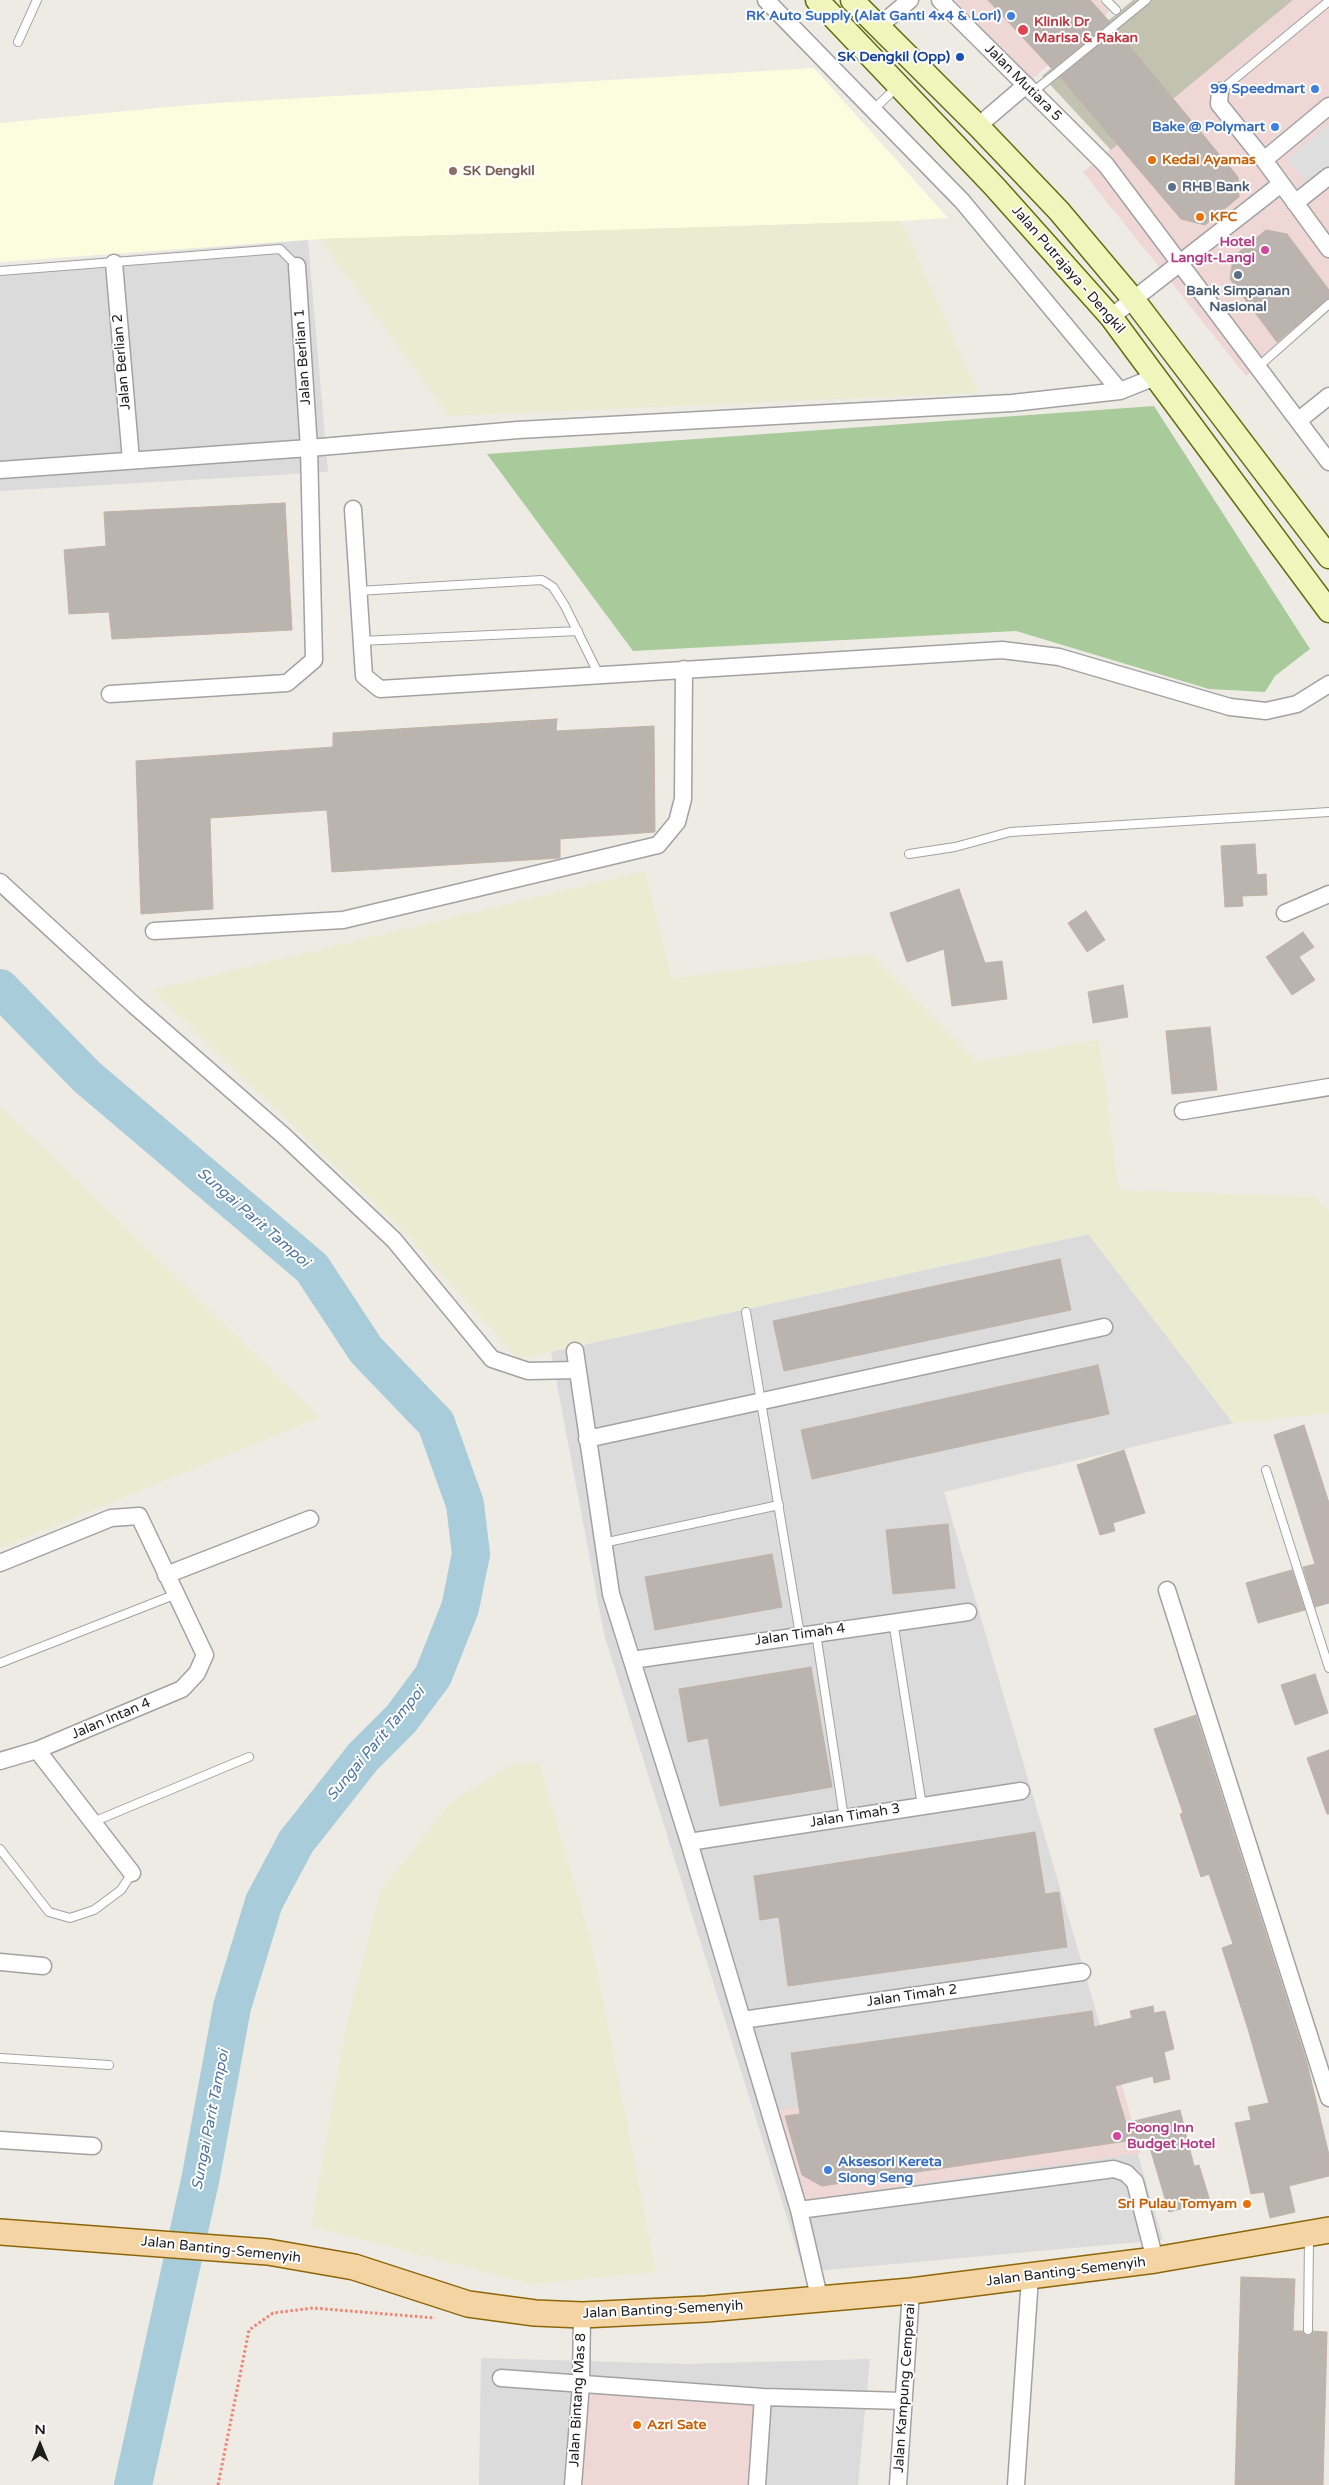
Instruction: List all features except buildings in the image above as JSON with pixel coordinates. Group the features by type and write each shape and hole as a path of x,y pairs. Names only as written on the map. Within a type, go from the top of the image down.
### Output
{"main road":[{"name":"Jalan Putrajaya - Dengkil","path":"817,0 994,186 1111,317 1329,611"},
{"name":"Jalan Putrajaya - Dengkil","path":"852,0 978,126 1059,211 1132,299 1329,557"},
{"name":"Jalan Banting-Semenyih","path":"0,2232 268,2252 354,2267 468,2304 534,2313 582,2315 820,2300 911,2291 1155,2260 1319,2231"}],"street":[{"path":"766,0 962,202 1120,391"},
{"path":"878,27 910,0"},
{"name":"Jalan Mutiara 5","path":"940,0 1106,165 1329,462"},
{"path":"978,126 1029,89"},
{"path":"1220,92 1219,104 1264,160 1329,249"},
{"path":"1264,160 1329,106"},
{"path":"1295,203 1329,176"},
{"path":"1111,317 1281,184"},
{"name":"Jalan Berlian 2","path":"114,263 131,460"},
{"name":"Jalan Berlian 1","path":"110,694 287,683 314,660 309,448 297,266"},
{"path":"0,470 309,448 518,430 1012,403 1120,391 1155,377"},
{"path":"1299,420 1329,396"},
{"path":"353,509 364,676 380,689 1002,650 1059,657 1230,707 1266,712 1297,704 1329,684"},
{"path":"154,931 343,920 658,845 677,822 683,799 684,670"},
{"path":"0,882 134,1005 284,1136 394,1240 492,1360 528,1371 578,1370"},
{"path":"1285,913 1329,894"},
{"path":"1183,1111 1329,1087"},
{"path":"587,1439 1104,1327"},
{"path":"575,1351 611,1594 689,1842 799,2210 820,2300"},
{"path":"0,1563 111,1518 138,1516 174,1595"},
{"path":"166,1575 310,1519"},
{"path":"1167,1590 1329,2098"},
{"name":"Jalan Intan 4","path":"0,1761 37,1750 182,1689 197,1673 205,1655 174,1595"},
{"name":"Jalan Timah 4","path":"632,1660 968,1612"},
{"path":"37,1750 132,1872"},
{"name":"Jalan Timah 3","path":"689,1842 1021,1790"},
{"path":"0,1962 43,1966"},
{"name":"Jalan Timah 2","path":"742,2020 1082,1972"},
{"path":"0,2140 93,2146"},
{"path":"799,2210 1114,2169 1126,2174 1135,2182 1155,2260"},
{"path":"1016,2485 1030,2277"},
{"name":"Jalan Kampung Cemperai","path":"898,2485 911,2291"},
{"name":"Jalan Bintang Mas 8","path":"573,2485 581,2384 582,2315"},
{"path":"500,2378 763,2397 903,2401"},
{"path":"757,2485 763,2397"}],"lane":[{"path":"18,42 37,0"},
{"path":"1106,0 1116,10"},
{"path":"1029,89 1146,0"},
{"path":"1220,92 1329,1"},
{"path":"872,110 899,86"},
{"path":"0,271 280,249 297,266"},
{"path":"1258,366 1329,304"},
{"path":"358,591 542,580 553,588 566,606 600,675"},
{"path":"362,641 578,630"},
{"path":"909,854 955,847 1010,832 1329,812"},
{"path":"746,1312 779,1505 808,1634 844,1818"},
{"path":"1266,1470 1329,1668"},
{"path":"603,1542 779,1505"},
{"path":"0,1663 174,1595"},
{"path":"894,1622 922,1806"},
{"path":"93,1822 250,1757"},
{"path":"0,1849 49,1912 70,1918 94,1910 121,1890 132,1872"},
{"path":"0,2058 109,2064"},
{"path":"1308,2330 1319,2231"}],"path":[{"path":"218,2485 249,2330 273,2313 313,2308 434,2319 468,2304"}],"shaded area":[{"path":"955,0 1099,0 1110,11 1031,80"},
{"path":"1133,0 1293,0 1111,150 1042,76"},
{"path":"1293,0 1329,0 1329,304 1246,376 1083,172"},
{"name":"SK Dengkil","path":"814,68 948,218 320,239 0,262 0,123 200,104"},
{"path":"1329,124 1329,171 1310,186 1287,159"},
{"path":"901,221 978,393 449,416 320,239"},
{"path":"308,240 328,472 0,491 0,266"},
{"path":"645,871 672,978 871,954 977,1062 1099,1039 1119,1190 1314,1197 1329,1210 1329,1413 1233,1423 1088,1234 518,1359 405,1233 152,990"},
{"path":"0,1106 320,1417 0,1548"},
{"path":"1089,1234 1233,1423 944,1492 1163,2240 804,2272 604,1634 551,1352"},
{"path":"539,1762 592,1944 656,2272 530,2284 311,2226 345,2030 380,1892 450,1803 510,1765"},
{"path":"1115,2061 1141,2153 803,2200 777,2110"},
{"path":"481,2358 684,2364 870,2359 858,2485 479,2485"},
{"path":"587,2391 755,2403 748,2485 580,2485"}],"green space":[{"path":"1154,406 1310,649 1275,676 1265,692 1209,689 1016,631 633,651 487,454"}],"waterway":[{"name":"Sungai Parit Tampoi","path":"0,988 87,1077 312,1268 366,1350 436,1423 465,1504 471,1554 460,1608 433,1676 401,1719 363,1757 296,1842 264,1902 232,2007 201,2176 133,2485"}],"place":[{"name":"RK Auto Supply (Alat Ganti 4x4 & Lori)","path":"1011,16"},
{"name":"Klinik Dr Marisa & Rakan","path":"1023,30"},
{"name":"SK Dengkil (Opp)","path":"960,57"},
{"name":"99 Speedmart","path":"1315,89"},
{"name":"Bake @ Polymart","path":"1275,127"},
{"name":"Kedai Ayamas","path":"1152,160"},
{"name":"SK Dengkil","path":"453,171"},
{"name":"RHB Bank","path":"1172,187"},
{"name":"KFC","path":"1200,217"},
{"name":"Hotel Langit-Langi","path":"1265,250"},
{"name":"Bank Simpanan Nasional","path":"1238,275"},
{"name":"Foong Inn Budget Hotel","path":"1117,2136"},
{"name":"Aksesori Kereta Siong Seng","path":"828,2170"},
{"name":"Sri Pulau Tomyam","path":"1247,2204"},
{"name":"Azri Sate","path":"637,2425"}]}
